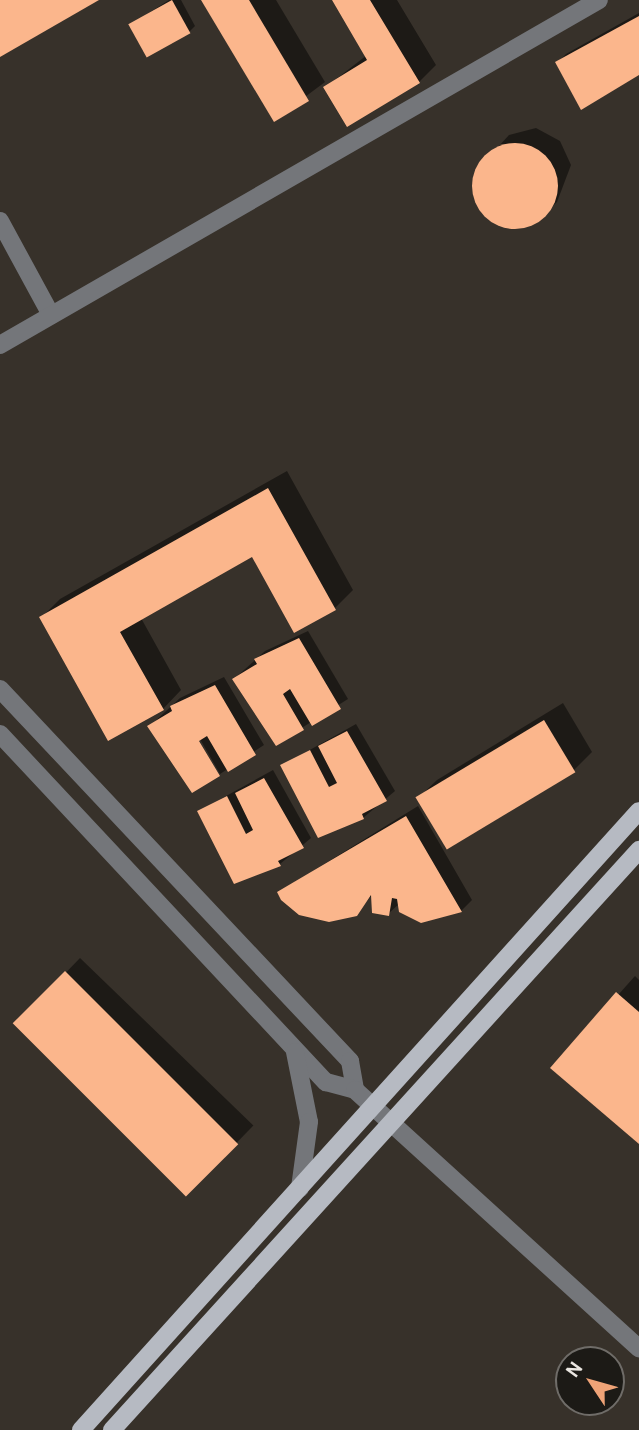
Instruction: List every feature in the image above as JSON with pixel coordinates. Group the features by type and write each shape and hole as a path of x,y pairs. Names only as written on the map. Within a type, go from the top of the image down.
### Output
{"main road":[{"path":"81,1430 375,1107 639,811"},
{"path":"112,1430 639,850"}],"street":[{"path":"0,345 599,0"},
{"path":"0,221 51,315"},
{"path":"0,689 350,1060 355,1090"},
{"path":"0,734 326,1082 355,1090 639,1348"},
{"path":"294,1048 309,1122 300,1188"}],"building":[{"path":"0,0 99,0 0,57"},
{"path":"172,0 190,33 147,57 128,24"},
{"path":"201,0 249,0 309,101 274,122"},
{"path":"332,0 370,0 420,83 347,127 323,87 367,60"},
{"path":"639,16 639,75 581,110 555,62"},
{"path":"515,143 539,150 551,162 558,186 551,210 539,222 515,229 491,222 479,210 472,186 479,162 491,150"},
{"path":"268,488 336,610 294,633 252,557 120,632 164,710 108,741 39,617"},
{"path":"299,638 341,709 312,726 290,689 283,694 304,730 276,746 232,679 257,664 254,659"},
{"path":"215,685 256,755 228,772 207,736 199,741 220,776 192,793 147,726 172,711 170,706"},
{"path":"544,720 575,772 447,850 415,797"},
{"path":"347,731 387,801 362,814 364,819 318,838 280,765 310,750 329,787 337,783 318,746"},
{"path":"264,778 304,848 278,861 281,866 234,884 197,811 227,796 246,834 253,830 235,793"},
{"path":"406,816 462,912 421,923 399,912 397,899 392,898 389,916 372,913 371,895 357,916 329,922 299,915 281,900 277,892"},
{"path":"65,971 238,1144 186,1197 13,1023"},
{"path":"616,992 639,1012 639,1144 550,1068"}]}
